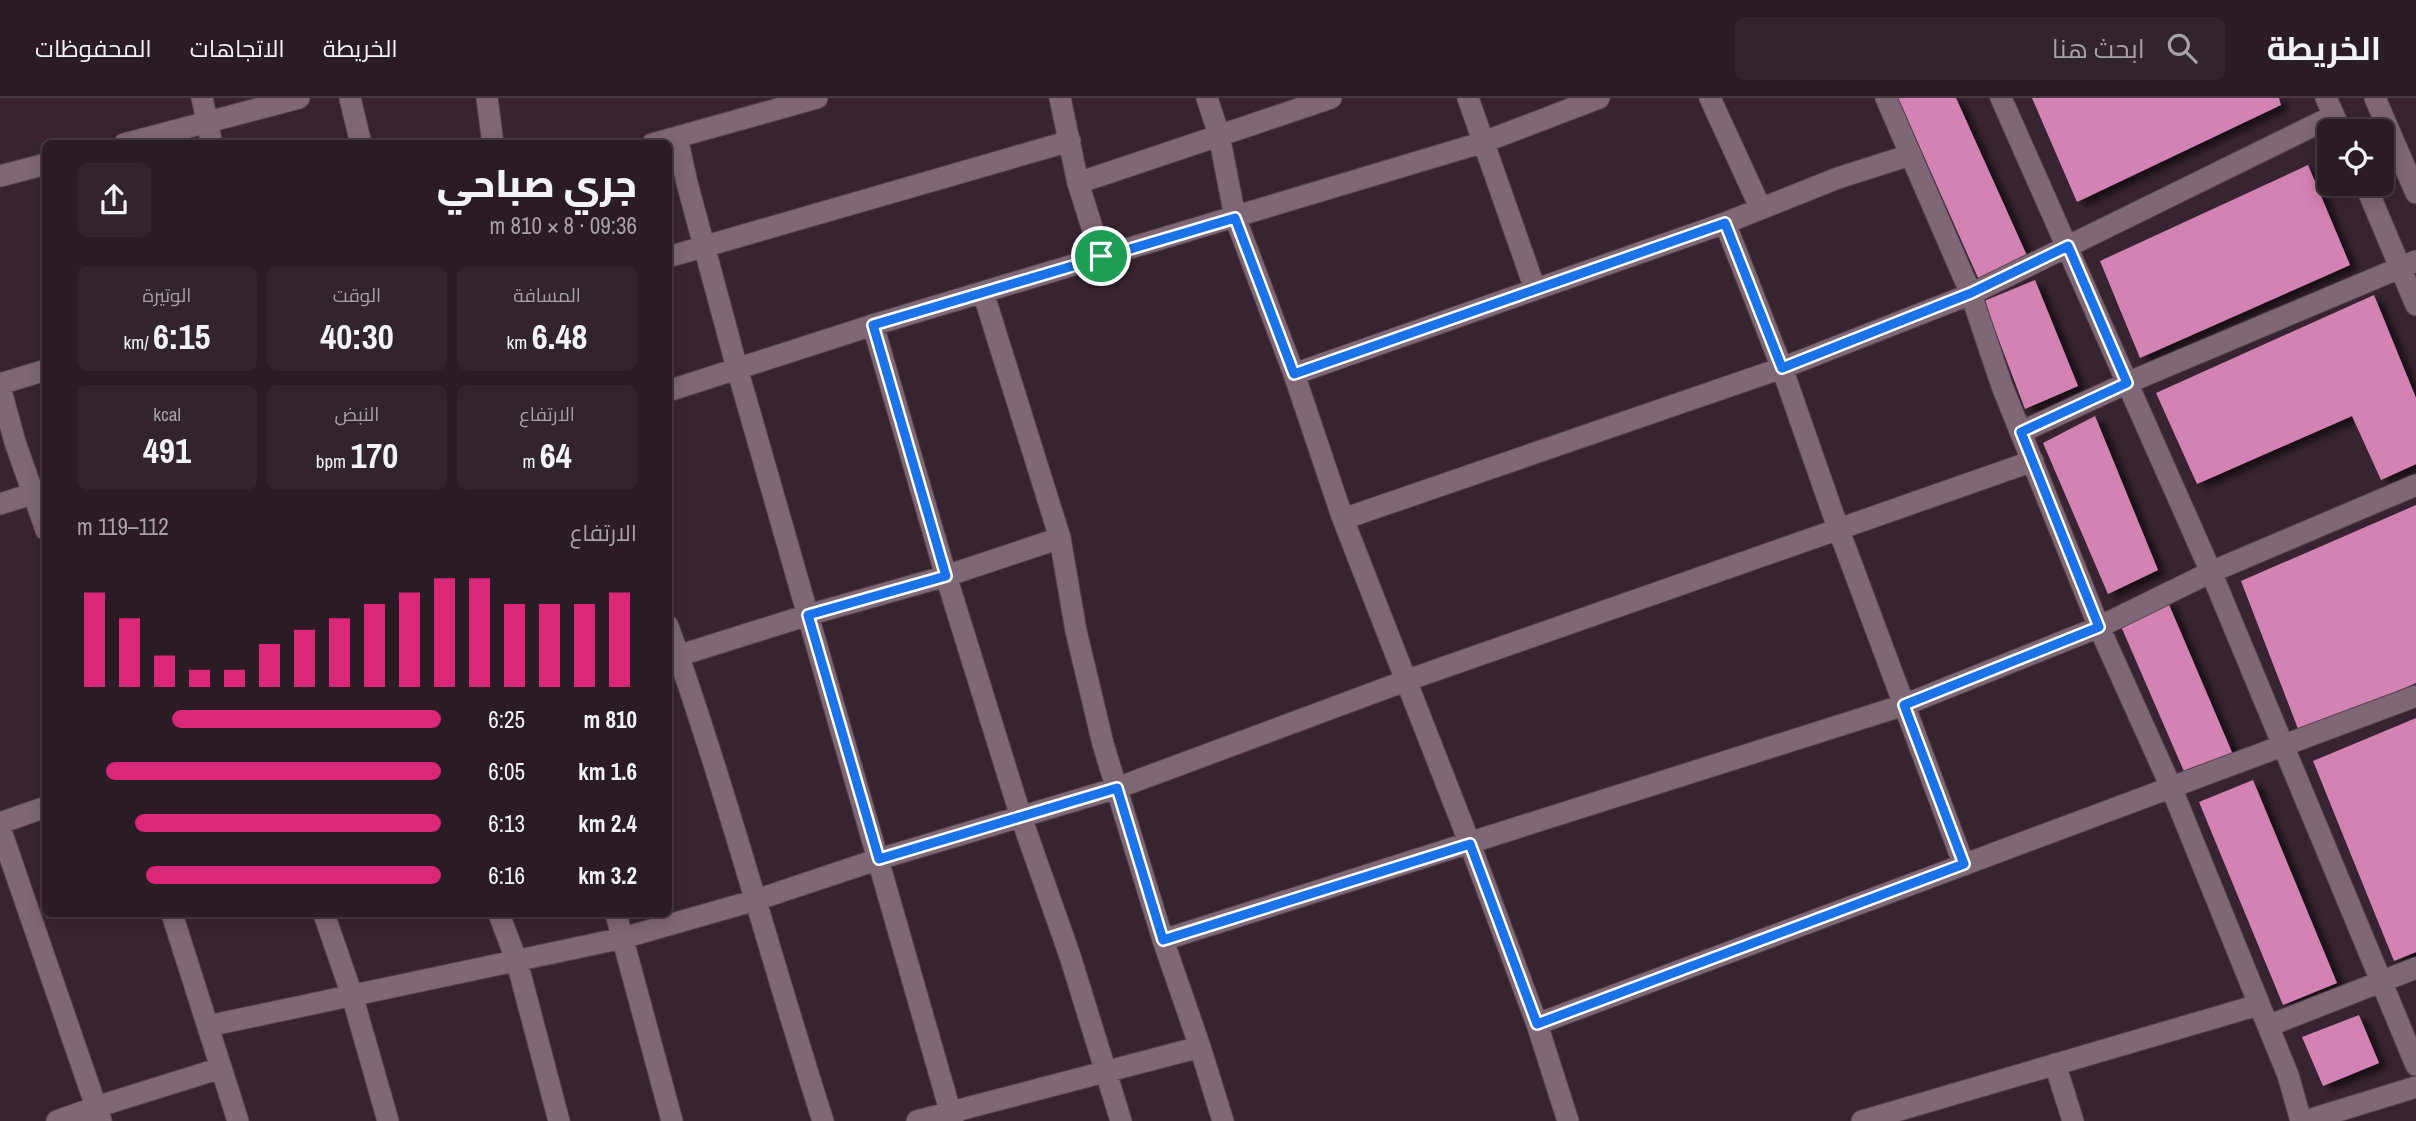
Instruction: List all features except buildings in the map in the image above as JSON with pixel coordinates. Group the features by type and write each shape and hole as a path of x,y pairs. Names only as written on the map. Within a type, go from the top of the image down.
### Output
{"street":[{"path":"202,98 211,140"},
{"path":"139,140 299,98"},
{"path":"350,98 360,140"},
{"path":"487,98 492,140"},
{"path":"664,140 790,101 817,98"},
{"path":"1060,98 1078,183 1101,256"},
{"path":"1207,98 1219,135 1235,218 1294,374 1343,519 1537,1024 1568,1121"},
{"path":"1078,183 1331,98"},
{"path":"1468,98 1535,289"},
{"path":"672,390 873,325 1484,142 1599,98"},
{"path":"1710,98 1760,207"},
{"path":"1885,98 1971,293 2002,386 2099,627 2171,787 2258,1005 2269,1026 2303,1121 2416,1087"},
{"path":"2001,98 2211,572 2416,1065"},
{"path":"2375,98 2416,193"},
{"path":"1343,519 1782,368 1971,293 2333,115"},
{"path":"677,136 737,368 951,1117"},
{"path":"672,256 1070,141"},
{"path":"1294,374 1725,223 1760,207 1910,155"},
{"path":"0,176 42,165"},
{"path":"2371,196 2408,264 2416,305"},
{"path":"1725,223 1782,368 1838,528 1964,864"},
{"path":"2021,432 2127,383 2408,264"},
{"path":"983,292 1060,538 1076,631 1103,744 1163,940 1223,1121"},
{"path":"873,325 946,576 1021,817 1107,1071 1121,1121"},
{"path":"0,504 39,492 15,442 0,385 42,371"},
{"path":"208,1026 624,938 756,900 879,859 1117,788 1405,681 2033,461"},
{"path":"1163,940 1904,705 2099,627 2211,572 2416,485"},
{"path":"823,1121 789,1017 713,755 674,658 808,615 946,576 1060,538"},
{"path":"1537,1024 2416,696"},
{"path":"0,822 42,808"},
{"path":"0,828 99,1114"},
{"path":"173,917 238,1121"},
{"path":"325,917 352,995 388,1121"},
{"path":"500,917 517,962 559,1121"},
{"path":"617,917 672,1121"},
{"path":"2269,1026 2416,968"},
{"path":"1862,1121 2258,1005"},
{"path":"917,1121 951,1117 1200,1047"},
{"path":"2056,1064 2073,1121"},
{"path":"57,1121 99,1114 221,1068"}],"route":[{"path":"1235,218 1294,374 1725,223 1782,368 1971,293 2068,246 2127,383 2021,432 2099,627 1904,705 1964,864 1537,1024 1470,844 1163,940 1117,788 879,859 808,615 946,576 873,325 1101,256 1235,218"}]}
